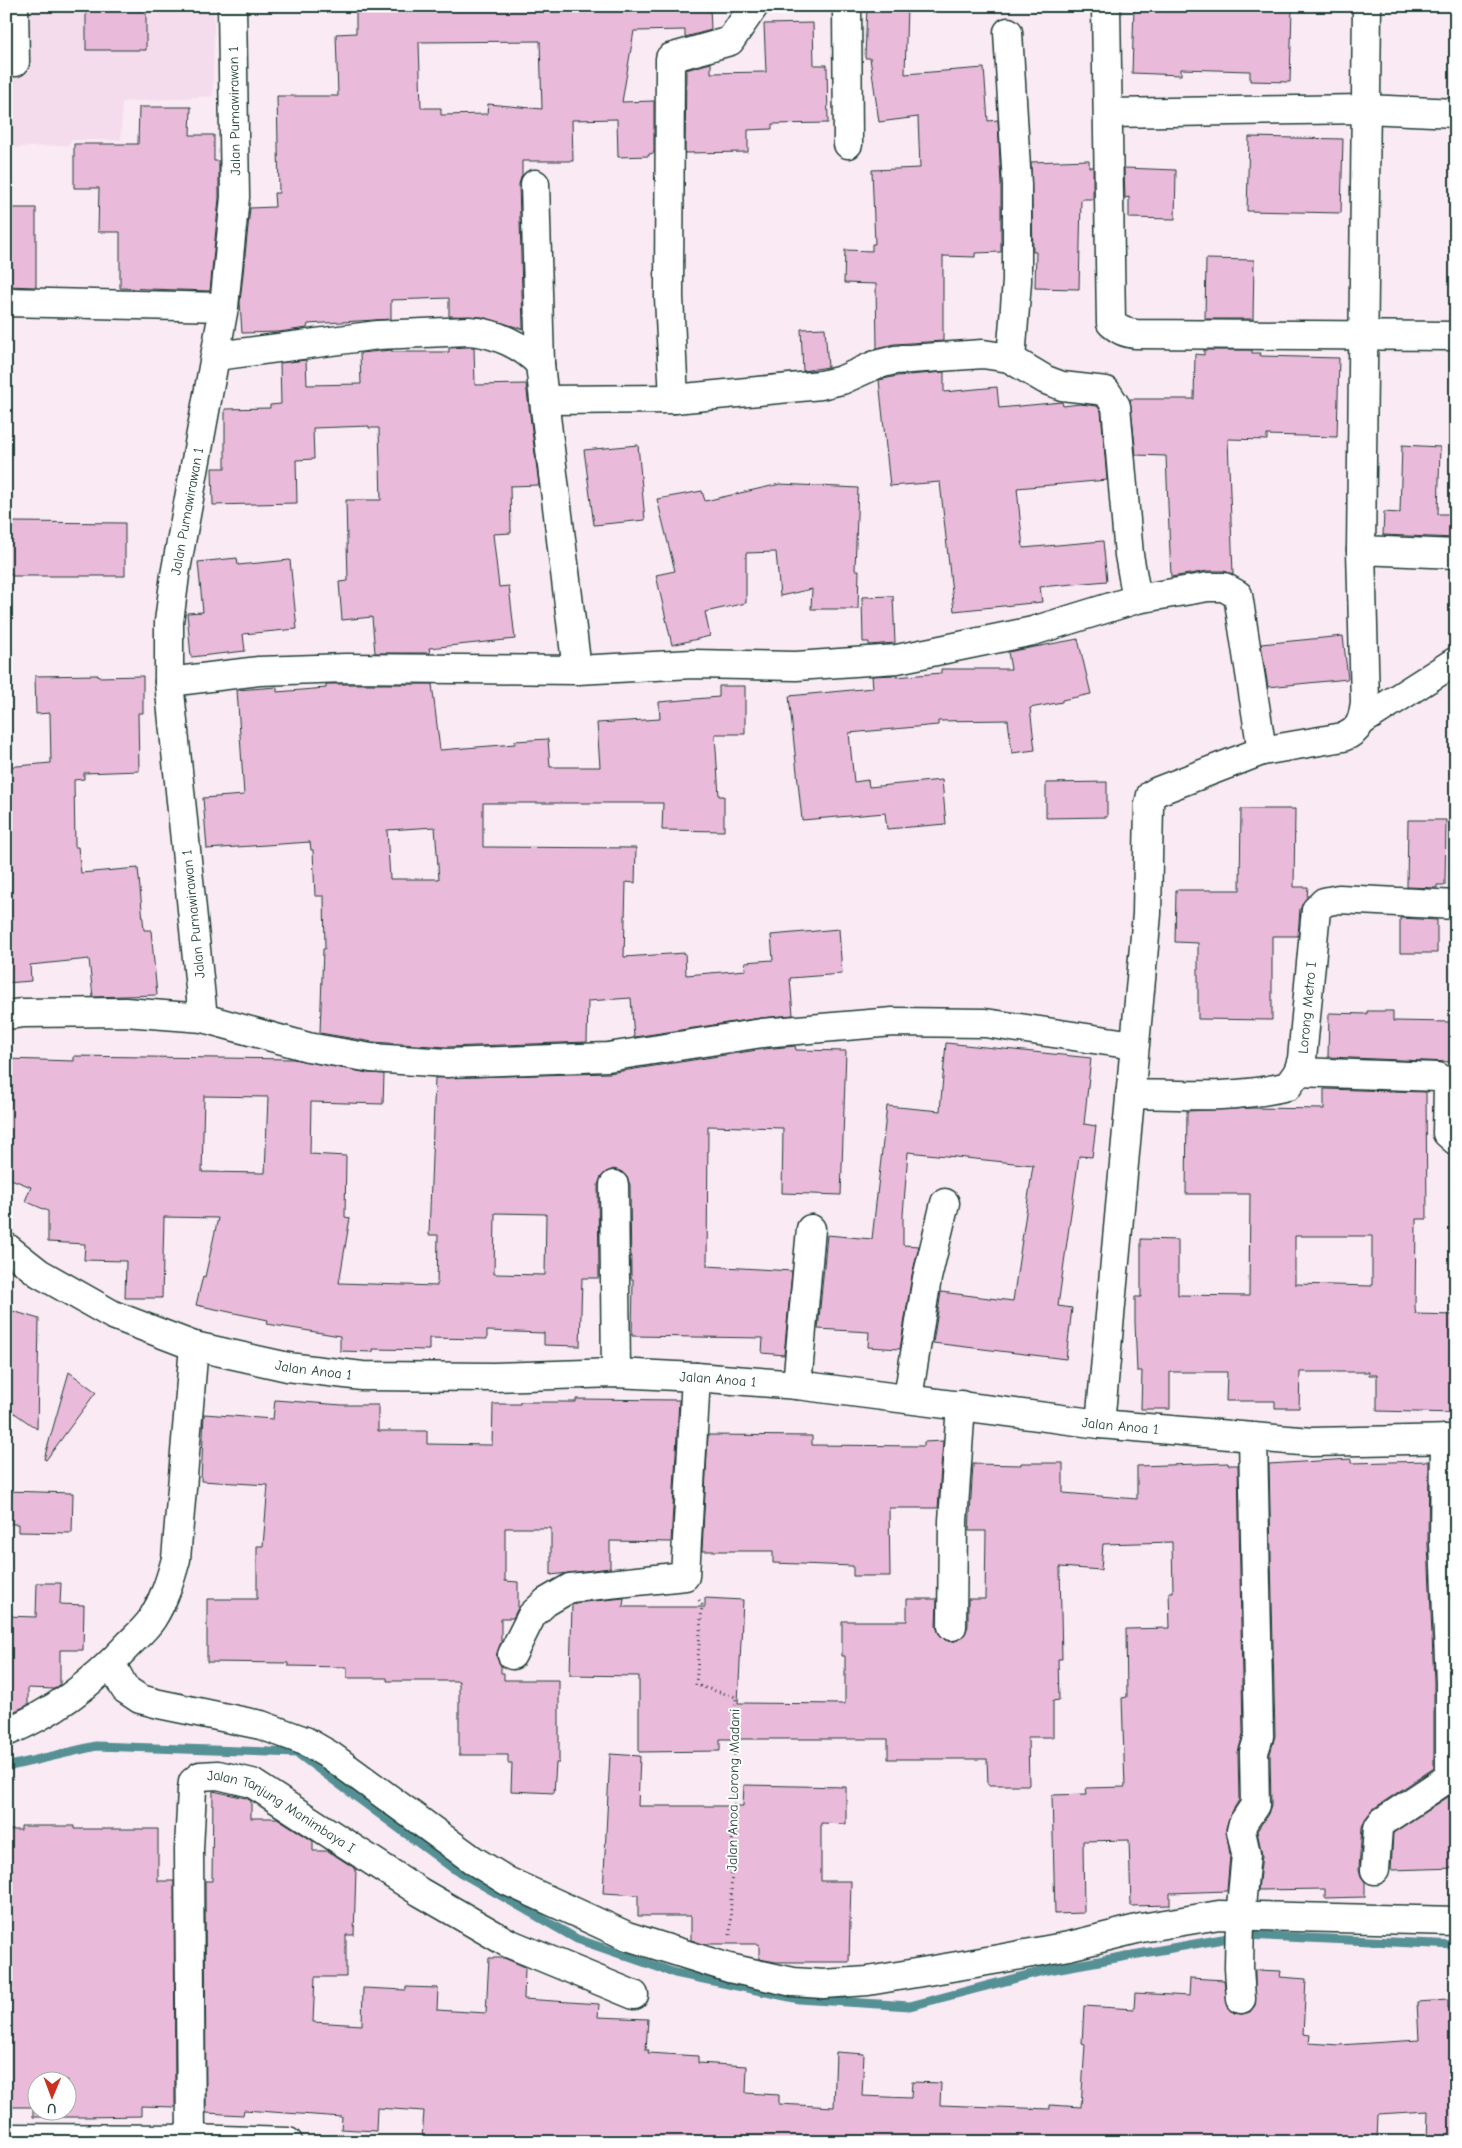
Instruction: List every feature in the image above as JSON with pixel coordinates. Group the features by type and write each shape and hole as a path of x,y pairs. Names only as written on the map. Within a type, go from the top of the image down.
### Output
{"street":[{"path":"14,6 15,62"},
{"name":"Jalan Purnawirawan 1","path":"203,1018 169,682 169,622 175,575 224,307 235,196 232,6"},
{"path":"674,399 669,297 670,58 730,41 754,6"},
{"path":"847,6 848,144"},
{"path":"1106,6 1111,323 1117,329 1122,332 1136,334 1456,336"},
{"path":"1362,721 1364,702 1361,550 1364,109 1367,6"},
{"path":"1008,32 1017,185 1017,281 1011,359"},
{"path":"1109,113 1364,109 1456,113"},
{"path":"535,184 540,364 577,670"},
{"path":"6,302 224,307"},
{"path":"216,356 378,335 469,330 483,332 504,339 527,353 540,364"},
{"path":"544,400 674,399 821,385 842,380 875,365 895,360 983,354 1011,359 1046,380 1062,386 1106,391 1116,406 1129,555 1137,599"},
{"path":"1361,550 1456,554"},
{"path":"169,682 259,671 346,668 577,670 693,664 796,666 897,659 1033,631 1137,599 1208,587 1224,587 1238,595 1262,751"},
{"path":"1100,1424 1147,914 1149,804 1151,796 1158,791 1262,751 1351,734 1362,721 1456,661"},
{"name":"Lorong Metro I","path":"1130,1094 1228,1096 1268,1091 1288,1086 1298,1072 1302,1059 1316,910 1324,902 1339,899 1456,905"},
{"path":"6,1015 23,1013 125,1012 203,1018 308,1048 371,1058 447,1063 608,1057 762,1033 893,1022 985,1022 1134,1045"},
{"path":"1298,1072 1438,1076 1445,1082 1448,1088 1447,1133 1456,1141"},
{"path":"614,1185 616,1374"},
{"path":"908,1398 927,1278 945,1203"},
{"path":"797,1385 811,1229"},
{"name":"Jalan Anoa 1","path":"6,1248 39,1273 113,1315 194,1346 288,1367 362,1376 494,1377 616,1374 696,1377 797,1385 1100,1424 1312,1442 1451,1439"},
{"path":"6,1732 28,1723 63,1704 111,1663 151,1621 167,1592 176,1560 194,1346"},
{"path":"512,1655 532,1615 546,1602 570,1588 684,1576 696,1377"},
{"path":"952,1626 953,1520 961,1406"},
{"path":"1241,1999 1239,1968 1240,1920 1246,1854 1241,1830 1243,1823 1255,1805 1254,1752 1259,1736 1252,1437"},
{"path":"1375,1870 1378,1828 1382,1822 1445,1780 1450,1773 1450,1682 1444,1543 1451,1439"},
{"path":"111,1663 125,1689 140,1698 159,1704 261,1725 305,1741 331,1756 473,1860 507,1881 627,1936 729,1968 793,1982 839,1984 999,1959 1218,1915 1240,1920 1456,1921"},
{"name":"Jalan Tanjung Manimbaya I","path":"191,2140 189,1850 192,1789 196,1777 218,1775 252,1783 420,1892 508,1943 634,1995"},
{"path":"6,2138 288,2142"}],"path":[{"name":"Jalan Anoa Lorong Madani","path":"684,1576 702,1605 696,1685 736,1697 729,1968"}],"shaded area":[{"path":"6,6 214,6 213,96 122,102 121,140 71,140 68,145 6,148"}],"building":[{"path":"86,6 146,6 146,50 86,50"},
{"path":"356,6 710,6 711,30 685,37 685,30 634,31 622,102 654,101 654,153 649,154 649,156 618,157 617,119 572,120 573,161 522,161 522,175 519,184 523,329 482,317 449,316 449,298 391,300 391,319 308,324 307,328 279,332 242,333 240,302 250,208 275,207 274,193 279,193 277,96 338,96 336,34 356,33","holes":["540,41 542,109 488,104 487,114 441,115 441,108 421,108 419,42"]},
{"path":"867,6 907,6 905,74 984,68 988,121 998,120 1001,185 1001,252 975,253 975,257 943,256 943,341 894,344 877,348 876,284 844,283 845,250 872,251 872,244 875,244 872,170 920,168 918,117 879,122 870,58 865,58"},
{"path":"1134,6 1292,6 1290,82 1250,81 1250,71 1181,69 1181,75 1132,73"},
{"path":"813,23 814,65 827,65 828,123 772,124 772,129 748,130 748,152 685,153 686,70 711,63 711,73 766,72 764,24"},
{"path":"139,107 191,107 190,135 214,135 214,161 219,161 219,198 210,291 120,288 120,232 98,232 99,188 74,188 74,144 138,144"},
{"path":"1249,137 1343,139 1341,213 1247,211"},
{"path":"1089,160 1089,167 1093,167 1093,199 1081,199 1079,289 1035,288 1036,252 1033,252 1031,162"},
{"path":"1124,168 1176,170 1175,219 1129,218 1129,197 1125,198"},
{"path":"6,208 36,208 36,287 6,286"},
{"path":"1206,259 1254,260 1253,319 1205,319"},
{"path":"825,328 828,367 803,371 801,329"},
{"path":"474,347 475,385 526,384 539,485 510,486 511,533 493,534 499,587 509,586 515,639 429,648 430,653 375,653 372,617 342,620 339,582 348,581 346,500 381,500 379,428 369,428 369,426 313,428 314,459 296,460 297,503 213,505 212,468 225,468 225,409 270,408 270,405 281,404 280,363 306,360 307,385 361,384 360,353 392,350 392,352 449,352 449,348"},
{"path":"1204,350 1252,350 1252,353 1261,353 1260,356 1339,358 1337,437 1267,435 1267,440 1228,439 1233,574 1224,571 1208,571 1171,577 1166,456 1136,455 1130,399 1194,399 1195,354 1204,355"},
{"path":"944,372 944,392 997,387 999,408 1062,402 1063,406 1080,404 1097,406 1101,411 1107,480 1017,488 1023,548 1103,541 1107,581 1040,587 1042,602 954,611 940,482 890,486 879,380 897,376"},
{"path":"638,445 645,520 594,525 584,450"},
{"path":"1402,445 1440,447 1438,514 1456,514 1456,538 1383,535 1384,512 1400,513"},
{"path":"780,484 858,488 855,570 859,570 858,609 811,609 812,589 780,596 776,552 746,553 746,603 705,612 710,636 672,645 656,575 675,571 657,499 702,491 705,501"},
{"path":"12,522 125,523 125,576 12,576 12,574 6,573 6,530 12,530"},
{"path":"237,558 238,565 290,560 297,629 243,634 245,651 191,657 187,613 203,612 198,562"},
{"path":"893,596 895,643 869,645 869,642 863,642 862,597"},
{"path":"1343,636 1348,679 1268,687 1261,644"},
{"path":"1078,639 1091,694 1030,708 1035,750 1012,753 1008,720 938,721 938,725 849,733 854,782 868,780 869,787 942,780 946,824 887,829 885,813 802,820 789,696 873,688 872,676 896,675 896,677 941,673 941,669 1011,669 1008,652"},
{"path":"98,675 98,677 143,676 143,713 138,713 139,771 84,773 84,779 74,780 75,847 78,847 81,873 138,868 144,930 151,930 157,995 93,997 89,959 30,965 31,981 6,983 6,767 51,763 50,713 36,714 35,676"},
{"path":"326,684 432,684 440,750 515,744 515,741 548,739 550,767 600,767 597,723 660,719 659,702 719,697 719,686 745,686 745,734 715,734 719,796 724,796 724,831 662,830 663,803 483,803 483,847 636,848 635,883 626,882 624,957 685,953 686,975 746,970 745,962 773,960 771,935 839,929 842,974 790,978 793,1015 760,1018 634,1037 631,998 588,1001 587,1042 447,1047 373,1042 320,1033 323,949 325,949 324,896 315,896 313,850 311,850 310,842 207,849 203,798 244,795 237,690 277,687 277,692 326,688","holes":["435,827 439,879 390,879 387,830"]},
{"path":"1107,782 1107,817 1046,818 1046,783"},
{"path":"1241,809 1295,809 1294,887 1308,887 1307,897 1300,909 1298,936 1272,936 1272,1020 1198,1019 1198,943 1175,942 1176,890 1240,890"},
{"path":"1408,820 1446,820 1445,885 1437,885 1437,888 1407,887"},
{"path":"1400,918 1437,920 1437,953 1400,953"},
{"path":"1367,1011 1393,1011 1393,1021 1450,1022 1450,1062 1328,1057 1329,1013 1367,1014"},
{"path":"946,1043 1091,1058 1084,1124 1096,1126 1092,1157 1079,1156 1058,1306 1072,1308 1066,1359 933,1343 941,1292 1013,1301 1033,1165 908,1152 903,1215 903,1245 919,1246 912,1275 900,1349 868,1347 869,1332 818,1329 827,1235 872,1239 887,1106 940,1111"},
{"path":"795,1046 796,1050 846,1051 841,1195 782,1193 783,1128 708,1126 707,1266 792,1271 784,1355 762,1353 763,1338 632,1336 633,1279 631,1279 630,1185 627,1177 622,1172 614,1169 606,1172 601,1177 598,1185 599,1278 582,1278 580,1346 544,1345 544,1333 487,1331 487,1339 429,1338 429,1350 373,1349 373,1352 340,1351 340,1336 267,1324 268,1320 196,1305 203,1276 205,1277 218,1218 164,1217 162,1298 125,1298 126,1261 84,1260 85,1244 48,1242 48,1211 25,1201 31,1187 6,1177 6,1059 74,1061 74,1056 293,1059 368,1073 384,1074 383,1104 311,1102 310,1154 346,1156 345,1217 350,1218 339,1283 437,1286 438,1235 429,1235 435,1078 609,1073","holes":["204,1096 268,1097 265,1173 202,1172","495,1213 546,1214 545,1275 494,1274"]},
{"path":"1324,1089 1426,1092 1427,1219 1416,1219 1415,1309 1416,1314 1455,1315 1456,1413 1377,1411 1377,1375 1369,1375 1369,1372 1300,1372 1299,1408 1275,1408 1275,1401 1226,1401 1227,1372 1170,1372 1170,1409 1141,1409 1142,1371 1137,1371 1135,1297 1141,1297 1141,1239 1178,1240 1178,1295 1249,1296 1250,1194 1186,1194 1187,1111 1252,1108 1324,1109","holes":["1295,1236 1372,1236 1372,1286 1295,1284"]},
{"path":"6,1309 39,1319 37,1429 6,1407"},
{"path":"69,1372 96,1392 46,1460 44,1459"},
{"path":"576,1399 679,1400 671,1542 610,1541 610,1568 551,1575 551,1528 505,1528 505,1581 518,1582 518,1608 513,1618 501,1618 501,1642 496,1656 501,1666 501,1673 504,1673 504,1680 559,1680 559,1763 556,1763 554,1793 511,1791 512,1763 508,1763 508,1755 459,1755 459,1681 387,1681 387,1678 347,1678 347,1667 288,1666 288,1663 207,1662 207,1599 257,1599 257,1546 263,1546 268,1485 201,1481 204,1414 273,1419 275,1400 342,1405 378,1405 378,1431 427,1431 427,1444 492,1445 493,1404 576,1402"},
{"path":"708,1435 812,1436 812,1445 924,1446 924,1442 943,1441 938,1508 889,1508 890,1576 853,1576 853,1566 773,1563 773,1551 702,1551"},
{"path":"1351,1459 1351,1463 1429,1461 1428,1544 1434,1682 1434,1768 1373,1809 1365,1819 1362,1827 1359,1869 1365,1882 1365,1897 1325,1898 1325,1889 1258,1890 1262,1855 1257,1831 1268,1814 1271,1805 1270,1754 1275,1736 1269,1464"},
{"path":"1021,1463 1063,1463 1063,1493 1137,1499 1137,1466 1228,1463 1228,1465 1238,1465 1243,1734 1238,1752 1239,1800 1230,1815 1226,1828 1230,1855 1227,1891 1170,1893 1170,1905 1131,1906 1129,1840 1083,1841 1084,1913 1055,1914 1052,1795 1087,1794 1086,1788 1125,1787 1122,1698 1127,1697 1126,1629 1170,1628 1169,1592 1173,1592 1172,1542 1103,1544 1101,1570 1060,1567 1062,1659 1058,1659 1059,1700 1053,1701 1053,1737 1028,1737 1029,1785 988,1785 987,1759 888,1759 888,1739 720,1739 720,1751 639,1752 639,1676 570,1675 572,1605 575,1603 624,1598 623,1607 705,1607 705,1598 743,1600 738,1703 845,1704 845,1656 842,1656 842,1621 907,1621 907,1599 937,1599 936,1626 939,1634 945,1640 952,1642 960,1639 965,1634 968,1626 968,1599 985,1599 986,1531 969,1531 973,1464 1021,1465"},
{"path":"6,1491 73,1493 72,1533 18,1532 18,1524 6,1524"},
{"path":"37,1583 61,1583 60,1604 84,1605 83,1650 60,1650 60,1685 54,1689 28,1688 28,1705 6,1715 6,1616 36,1617"},
{"path":"610,1754 640,1756 638,1806 743,1806 744,1785 846,1787 846,1824 821,1823 821,1881 851,1881 849,1962 776,1962 759,1959 759,1944 703,1944 691,1940 691,1916 638,1916 638,1895 603,1893"},
{"path":"213,1791 246,1798 251,1801 251,1818 277,1818 313,1841 313,1851 328,1851 356,1869 354,1935 346,1935 346,1977 315,1977 313,2022 362,2025 363,1988 406,1990 406,1987 438,1988 437,2010 486,2013 489,1958 504,1958 525,1967 524,1999 599,2004 598,2017 648,2019 646,2050 649,2050 648,2053 698,2056 698,2063 747,2066 746,2093 779,2095 779,2104 834,2107 836,2052 864,2054 862,2096 911,2098 912,2082 941,2083 940,2105 1050,2109 1050,2105 1081,2107 1085,2045 1082,2044 1084,2006 1134,2009 1135,1993 1189,1996 1190,1978 1224,1980 1228,2007 1234,2013 1242,2014 1250,2012 1255,2005 1255,1970 1281,1971 1280,1977 1306,1979 1303,2034 1310,2035 1309,2043 1339,2045 1419,2040 1417,2002 1448,2000 1448,2008 1456,2007 1456,2142 1427,2142 1428,2111 1378,2114 1377,2142 473,2142 422,2139 424,2111 377,2108 376,2131 341,2129 342,2117 244,2110 243,2115 206,2113 205,1881 212,1881"},
{"path":"1454,1793 1456,1795 1456,1868 1391,1870 1393,1833"},
{"path":"21,1826 74,1826 74,1829 158,1829 158,1881 174,1881 175,2107 141,2106 141,2116 78,2117 78,2070 28,2070 28,2107 6,2107 6,1830 21,1830"}],"waterway":[{"path":"6,1767 96,1746 297,1753 451,1867 577,1939 675,1973 799,1999 910,2006 1043,1971 1245,1935 1456,1945"}]}
